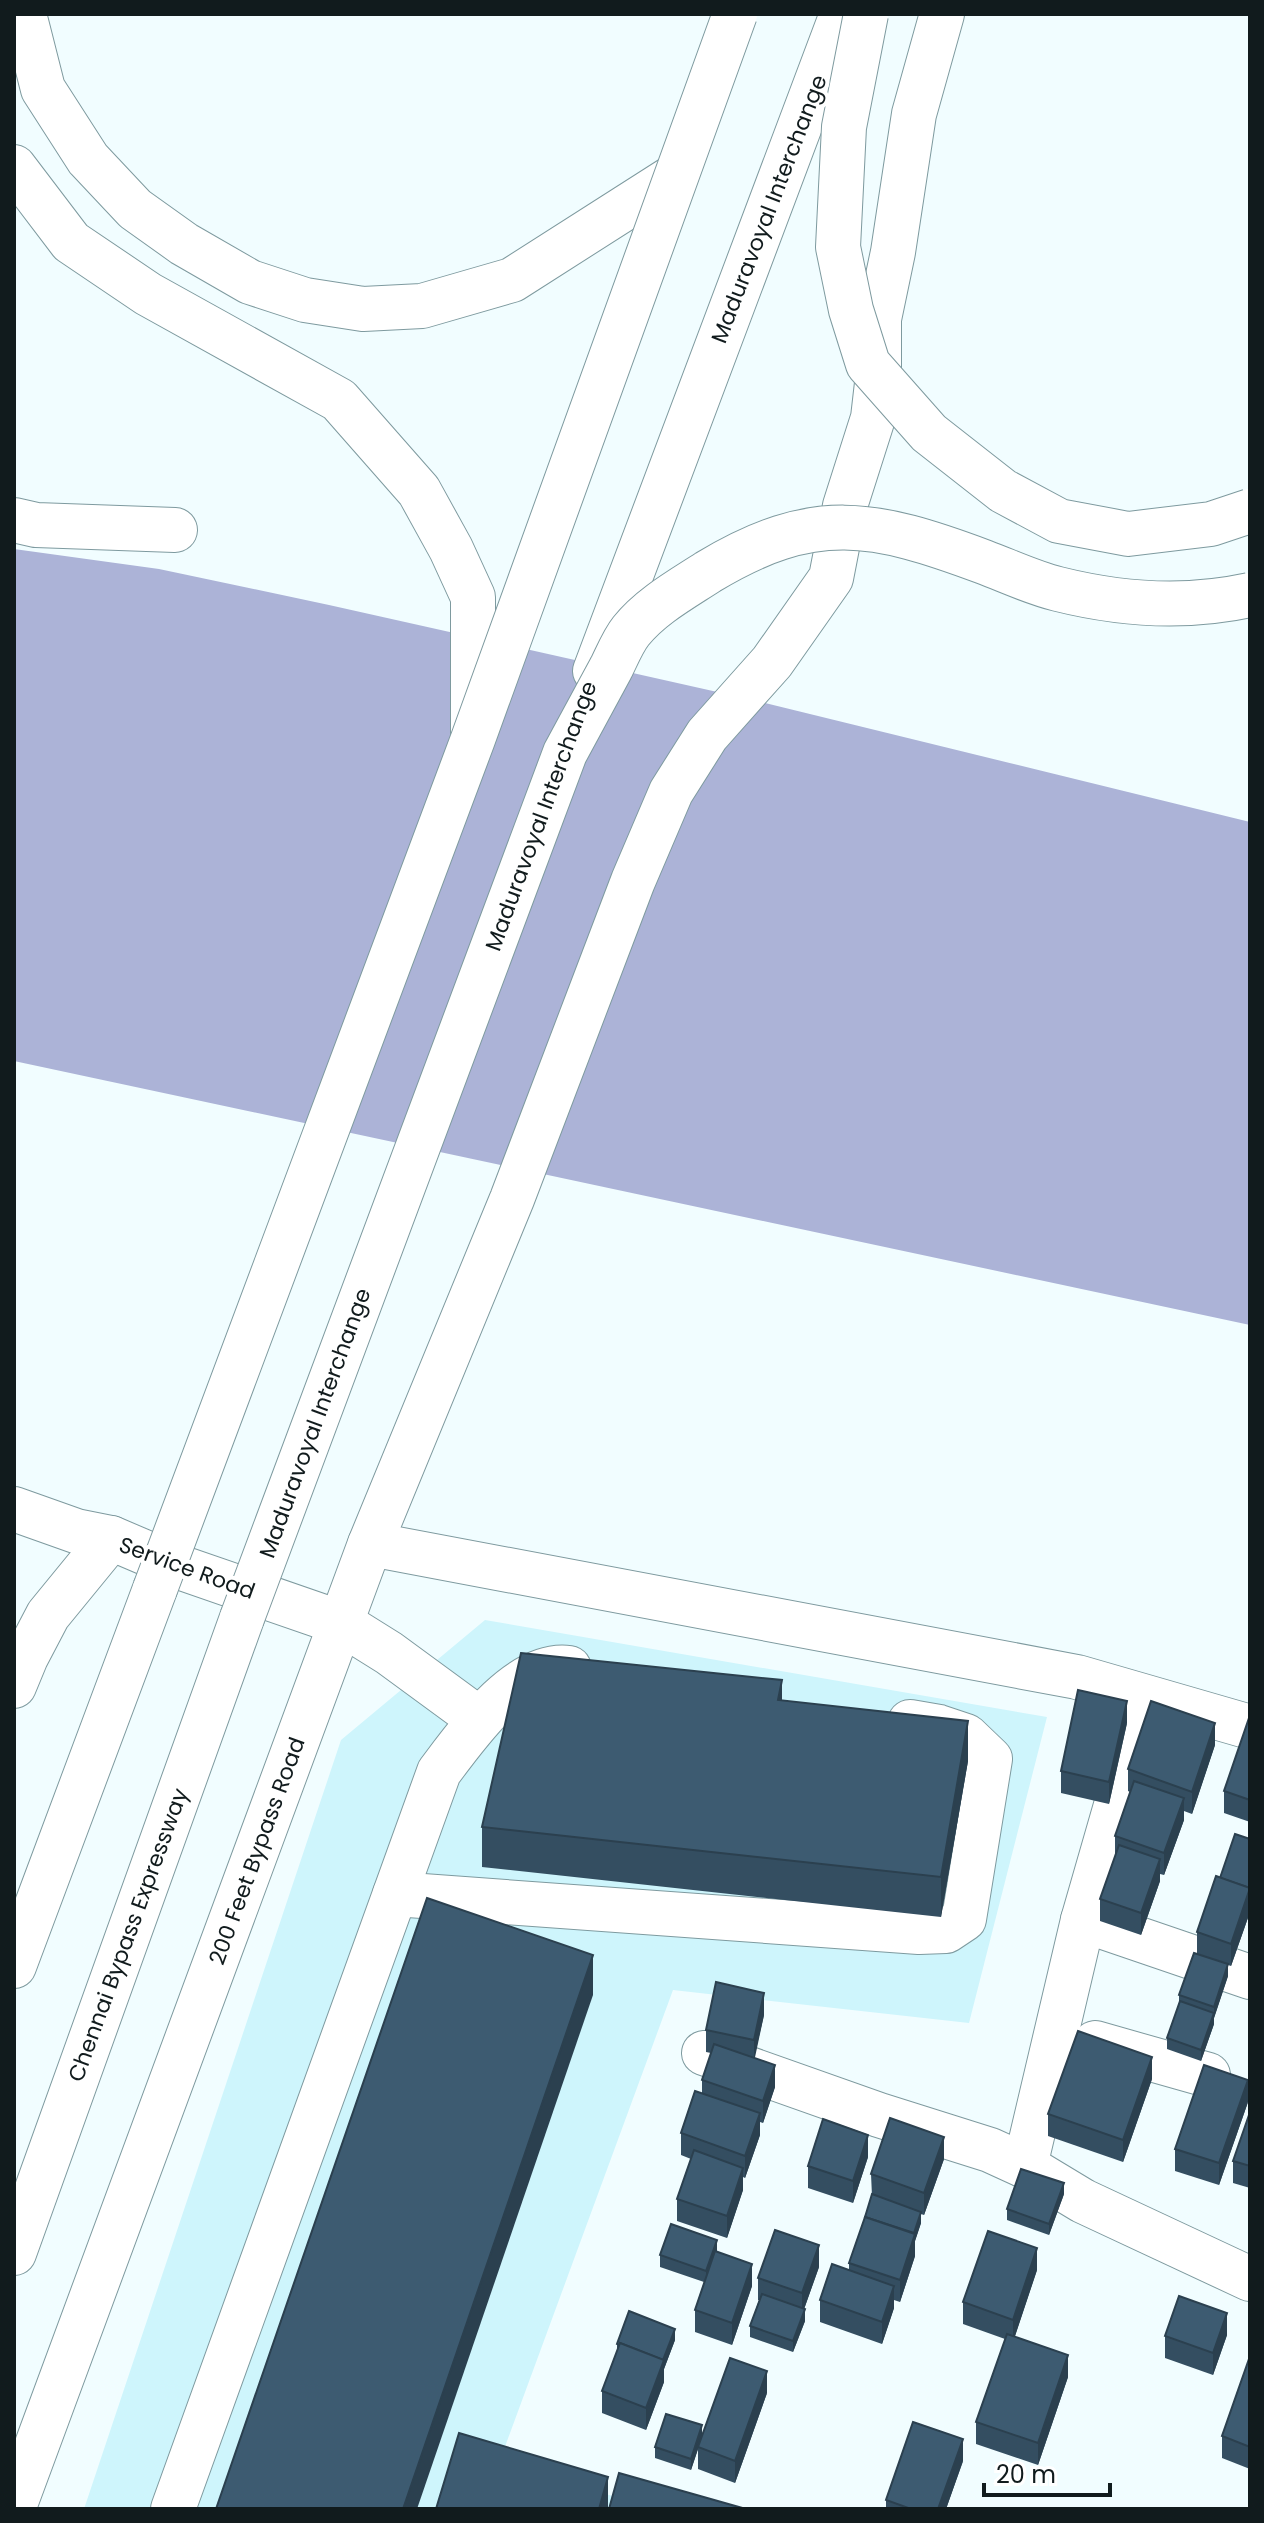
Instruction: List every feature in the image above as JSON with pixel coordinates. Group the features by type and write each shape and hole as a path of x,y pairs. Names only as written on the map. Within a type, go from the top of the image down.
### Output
{"main road":[{"path":"24,14 43,89 88,159 135,209 184,244 250,282 305,300 363,309 422,306 512,280 675,176"},
{"path":"14,1966 473,739 735,14"},
{"name":"Maduravoyal Interchange","path":"242,1618 842,14"},
{"path":"866,14 844,127 838,247 851,310 868,364 929,433 1003,491 1059,521 1128,534 1211,524 1250,511"},
{"name":"200 Feet Bypass Road","path":"14,2507 370,1544 512,1199 633,881 671,792 707,735 757,680 831,578 845,506 873,418 879,366 879,319 893,252 914,114 942,14"},
{"path":"14,167 71,242 148,294 339,400 419,491 473,597 473,739"},
{"path":"14,520 36,525 175,530"},
{"path":"565,753 631,630 661,604 761,543 821,527 858,527 894,532 925,540 1056,589 1116,601 1175,605 1250,595"},
{"path":"14,1509 76,1531 111,1538"},
{"name":"Service Road","path":"14,1686 48,1615 111,1538 179,1567 341,1623 389,1653 479,1719"},
{"path":"370,1544 1077,1677 1250,1727"},
{"name":"Chennai Bypass Expressway","path":"14,2253 242,1618"},
{"path":"173,2509 439,1772 479,1719 514,1687 556,1666 602,1674"},
{"path":"1025,2166 1083,1920 1147,1698"},
{"path":"395,1894 919,1932 946,1931 964,1919 990,1759 966,1736 939,1727 878,1717"},
{"path":"1083,1920 1250,1960"},
{"path":"1057,2032 1208,2075"},
{"path":"704,2053 879,2115 990,2150 1025,2166 1083,2201 1250,2279"}],"shaded area":[{"path":"14,549 159,569 329,605 753,700 1250,822 1250,1325 14,1061"},
{"path":"485,1620 1047,1717 969,2023 673,1990 499,2463 657,2509 84,2509 341,1740"}],"building":[{"path":"521,1653 782,1680 778,1700 968,1721 941,1877 482,1827"},
{"path":"1078,1690 1127,1701 1109,1782 1061,1771"},
{"path":"1151,1701 1215,1723 1192,1792 1128,1769"},
{"path":"1250,1715 1250,1800 1224,1791"},
{"path":"1134,1781 1184,1798 1164,1853 1115,1836"},
{"path":"1235,1834 1250,1839 1250,1888 1220,1878"},
{"path":"1119,1845 1160,1859 1141,1913 1100,1899"},
{"path":"1216,1876 1250,1888 1231,1944 1197,1932"},
{"path":"427,1898 593,1955 403,2509 216,2509"},
{"path":"1194,1953 1228,1964 1214,2007 1179,1995"},
{"path":"716,1982 764,1993 754,2040 706,2030"},
{"path":"1180,2001 1214,2013 1201,2050 1167,2038"},
{"path":"1078,2031 1152,2057 1123,2140 1048,2114"},
{"path":"714,2044 775,2065 763,2101 702,2080"},
{"path":"1204,2065 1248,2080 1219,2163 1175,2149"},
{"path":"695,2091 760,2113 745,2156 681,2133"},
{"path":"1250,2112 1250,2166 1233,2161"},
{"path":"890,2118 944,2137 924,2193 871,2174"},
{"path":"823,2119 868,2135 853,2181 808,2166"},
{"path":"694,2150 743,2168 727,2216 677,2199"},
{"path":"1021,2169 1064,2183 1049,2224 1007,2209"},
{"path":"872,2194 921,2212 914,2233 865,2217"},
{"path":"865,2217 915,2234 900,2280 849,2263"},
{"path":"671,2224 717,2240 706,2271 660,2255"},
{"path":"775,2230 819,2245 802,2293 758,2278"},
{"path":"988,2231 1037,2248 1013,2320 963,2302"},
{"path":"715,2251 752,2264 732,2323 695,2310"},
{"path":"832,2264 894,2286 882,2322 820,2300"},
{"path":"762,2294 805,2309 793,2341 750,2326"},
{"path":"1179,2296 1227,2313 1213,2353 1165,2336"},
{"path":"629,2311 675,2329 663,2360 617,2344"},
{"path":"1007,2334 1068,2355 1038,2443 976,2422"},
{"path":"620,2343 664,2360 646,2408 602,2391"},
{"path":"1250,2356 1250,2447 1222,2436"},
{"path":"730,2358 767,2371 735,2461 698,2447"},
{"path":"666,2414 702,2425 691,2459 655,2447"},
{"path":"913,2422 963,2439 938,2509 911,2509 886,2500"},
{"path":"459,2433 608,2477 599,2509 436,2509"},
{"path":"619,2473 746,2509 609,2509"}]}
